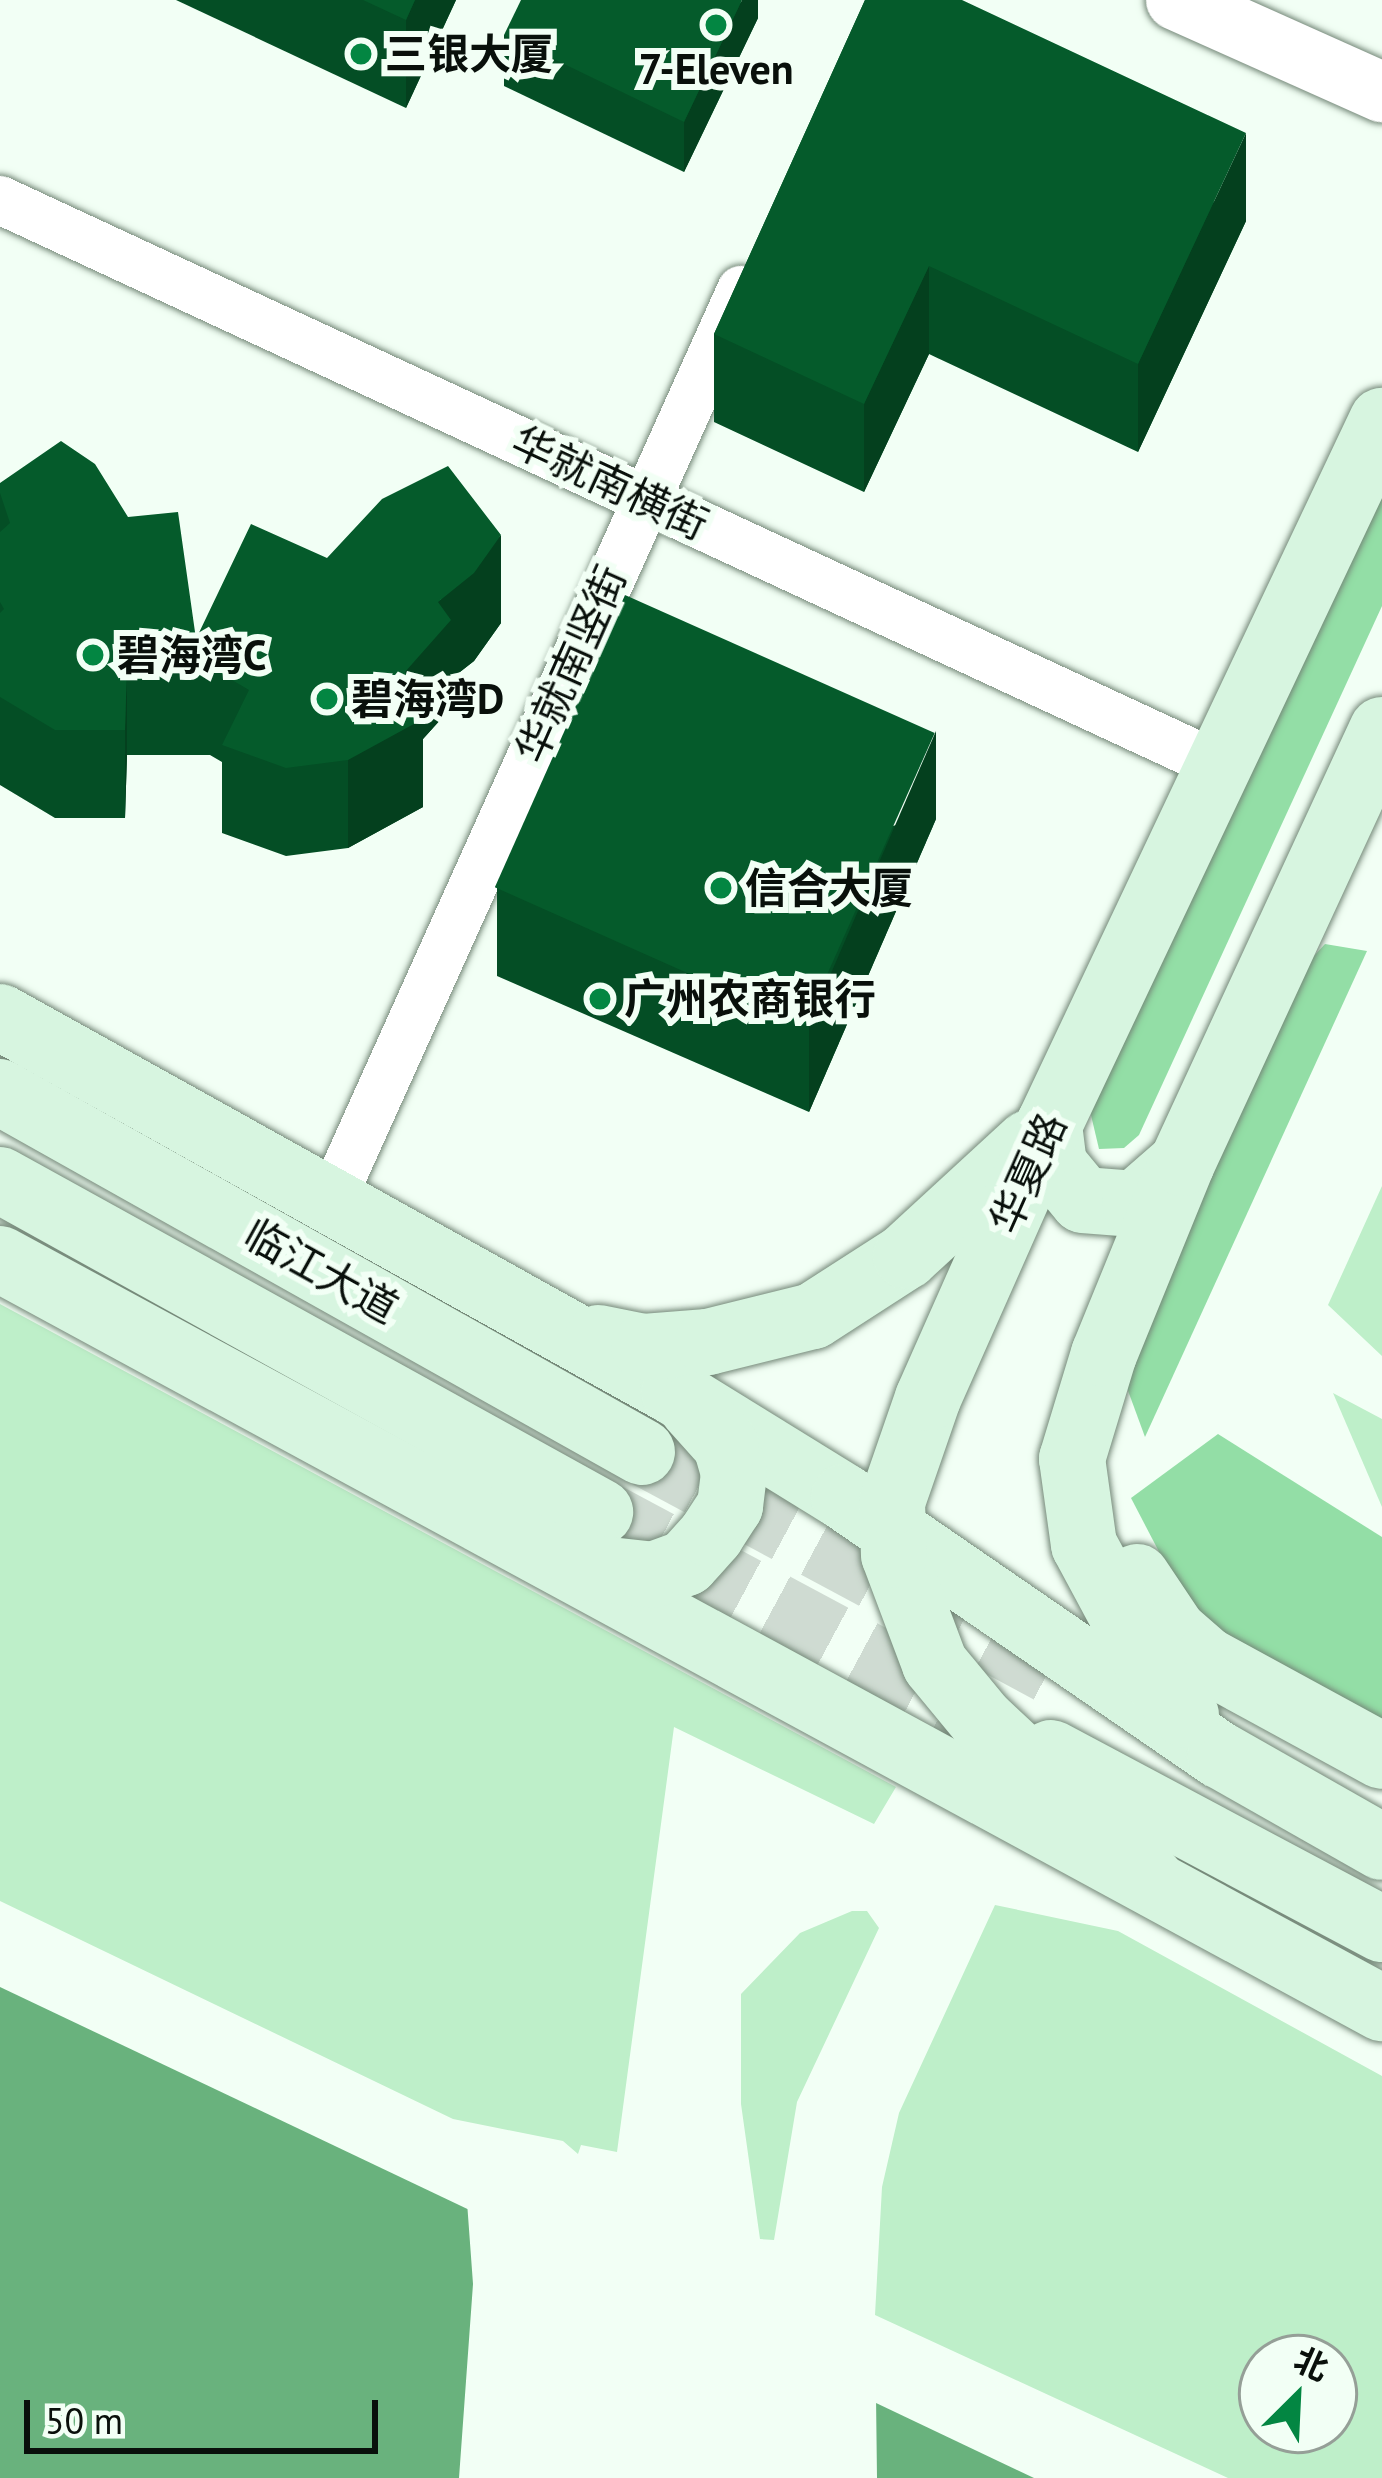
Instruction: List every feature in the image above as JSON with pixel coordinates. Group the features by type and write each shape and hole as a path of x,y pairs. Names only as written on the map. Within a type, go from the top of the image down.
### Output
{"main road":[{"name":"华夏路","path":"1150,1878 934,1664 893,1532 899,1466 1049,1125 1382,421"},
{"path":"1220,1755 1156,1679 1084,1545 1072,1460 1104,1354 1182,1163 1382,730"},
{"path":"0,1017 674,1392 893,1532 1220,1755 1382,1847"},
{"name":"临江大道","path":"0,1093 642,1452"},
{"path":"575,1333 644,1348 747,1335 813,1316 906,1256 1049,1125"},
{"path":"1049,1125 1054,1166 1083,1200 1135,1204 1182,1163"},
{"name":"临江大道","path":"0,1180 581,1536"},
{"path":"0,1259 581,1536 937,1764 1382,2008"},
{"path":"1104,1354 1093,1396 1097,1470 1131,1568 1152,1601 1206,1660 1382,1756"},
{"path":"581,1536 622,1576 653,1575 686,1563 730,1506 734,1473 712,1424 674,1392"},
{"path":"934,1664 1009,1730 1382,1929"},
{"path":"937,1764 1177,1820"}],"street":[{"path":"1176,0 1382,92"},
{"name":"华就南横街","path":"0,200 1220,766"},
{"name":"华就南竖街","path":"332,1199 765,236"}],"shaded area":[{"path":"1382,485 1382,606 1139,1135 1124,1148 1099,1149 1086,1094"},
{"path":"1325,944 1367,951 1145,1437 1127,1388 1146,1334 1256,1068 1301,970"},
{"path":"1382,1186 1382,1356 1328,1305"},
{"path":"0,1304 896,1787 874,1824 674,1727 617,2152 581,2145 578,2154 563,2141 453,2119 0,1901"},
{"path":"1333,1393 1382,1419 1382,1507"},
{"path":"1218,1434 1382,1537 1382,1724 1211,1627 1168,1569 1131,1498"},
{"path":"995,1905 1118,1931 1382,2076 1382,2478 1228,2478 875,2315 882,2187 899,2113"},
{"path":"852,1911 867,1911 879,1928 797,2102 774,2240 760,2239 741,2104 741,1994 800,1933"},
{"path":"0,1987 1034,2478 0,2478"}],"pier":[{"path":"467,2202 876,2396 877,2478 459,2478 473,2284"}],"building":[{"path":"363,0 415,0 406,20"},
{"path":"521,0 742,0 684,122 504,35"},
{"path":"865,0 962,0 1246,133 1138,364 929,266 864,404 714,334"},
{"path":"61,441 95,464 128,517 178,512 196,639 251,524 327,558 382,499 448,466 501,535 474,573 438,602 451,620 405,672 423,719 348,760 286,768 222,745 249,690 210,667 127,667 125,730 55,730 0,697 0,613 4,609 0,602 0,532 10,523 0,483"},
{"name":"信合大厦","path":"625,595 935,733 805,1025 495,887"}],"tunnel":[{"path":"642,1452 1077,1685"},
{"path":"600,1512 983,1717"}],"place":[{"name":"7-Eleven","path":"716,25"},
{"name":"三银大厦","path":"361,54"},
{"name":"碧海湾C","path":"93,655"},
{"name":"碧海湾D","path":"327,699"},
{"name":"信合大厦","path":"721,888"},
{"name":"广州农商银行","path":"600,999"}]}
